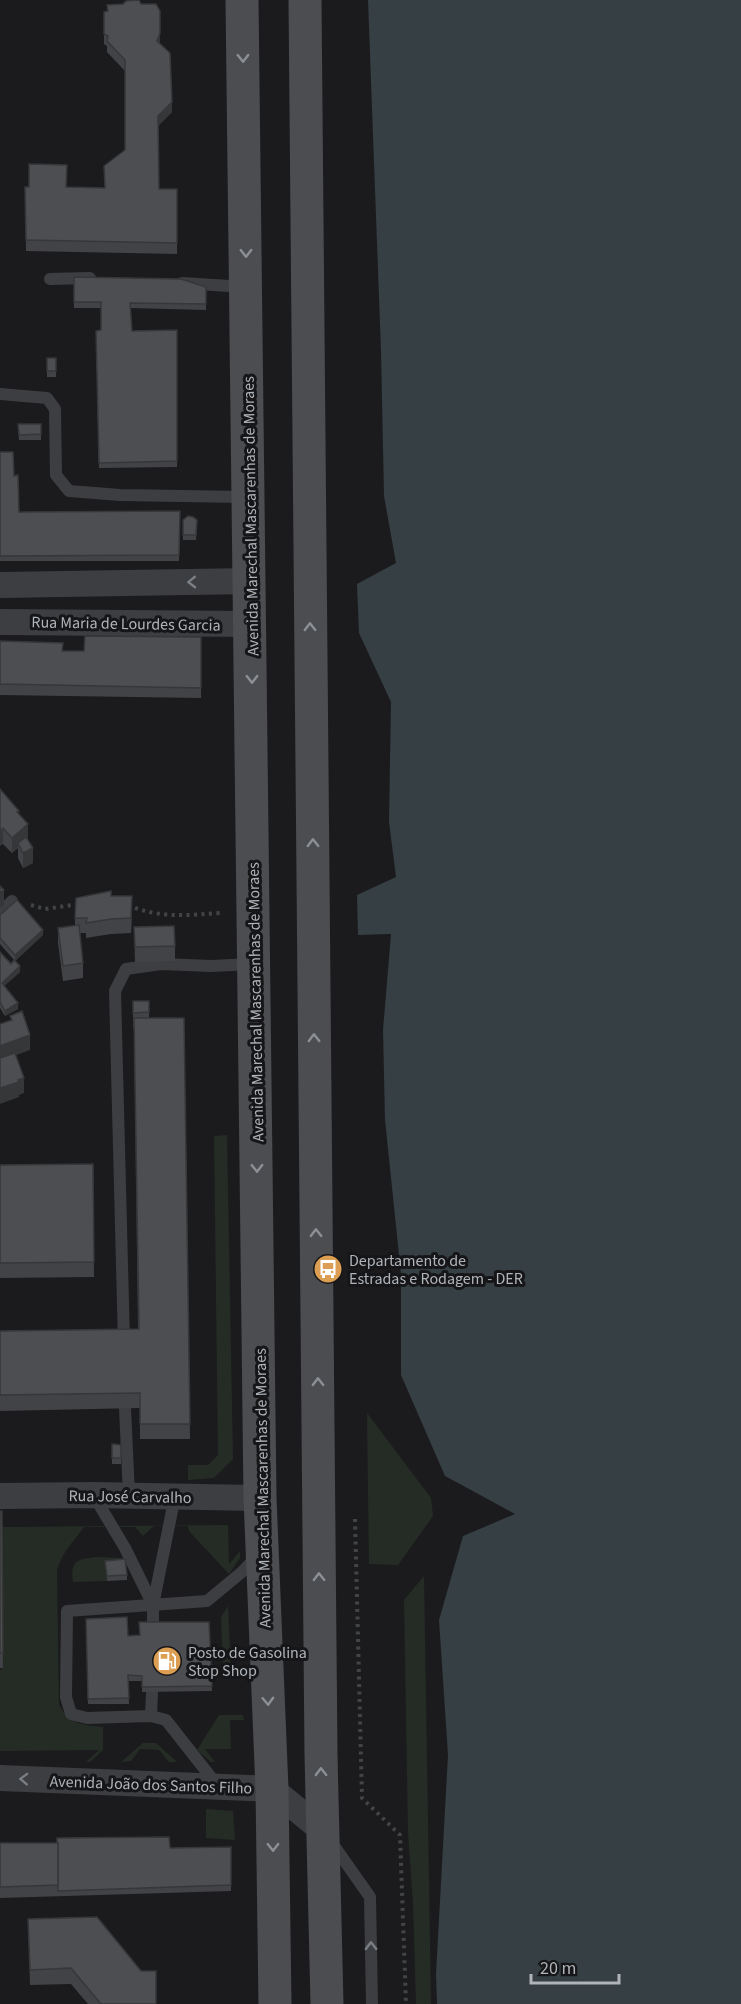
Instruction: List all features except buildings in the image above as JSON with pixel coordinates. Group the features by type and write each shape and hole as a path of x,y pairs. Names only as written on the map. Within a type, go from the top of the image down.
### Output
{"main road":[{"name":"Avenida Marechal Mascarenhas de Moraes","path":"242,0 250,497 260,1498 272,1789 275,2004"},
{"path":"305,0 322,1830 327,2004"}],"street":[{"path":"0,585 250,581"},
{"name":"Rua Maria de Lourdes Garcia","path":"0,622 251,624"},
{"name":"Rua José Carvalho","path":"0,1496 129,1495 260,1498"},
{"name":"Avenida João dos Santos Filho","path":"0,1778 272,1789 322,1830"}],"lane":[{"path":"50,279 106,278"},
{"path":"170,282 247,287"},
{"path":"0,394 47,398 55,409 56,475 69,491 120,495 250,497"},
{"path":"0,914 12,901"},
{"path":"124,1344 115,991 126,969 161,964 211,966 255,964"},
{"path":"125,1408 129,1495"},
{"path":"93,1495 125,1548 153,1605"},
{"path":"153,1628 153,1605 175,1496"},
{"path":"218,1786 166,1720 151,1716 87,1718 71,1714 66,1696 67,1611 207,1601 242,1572 262,1551"},
{"path":"151,1716 152,1692"},
{"path":"322,1830 370,1897 372,2004"}],"path":[{"path":"12,901 45,909 89,903"},
{"path":"122,902 143,912 162,915 254,912"},
{"path":"355,1520 362,1797 400,1835 406,2004"}],"shaded area":[{"path":"368,0 741,0 741,2004 437,2004 436,1974 448,1755 439,1620 463,1536 515,1514 445,1476 401,1375 401,1274 385,1120 383,1030 391,934 358,935 357,895 396,877 389,822 391,702 359,633 357,584 396,563 384,496"},
{"path":"227,1135 233,1459 214,1478 188,1480 188,1465 208,1465 218,1455 214,1136"},
{"path":"367,1413 431,1498 433,1516 398,1565 369,1564"},
{"path":"228,1525 229,1564 240,1551 240,1558 229,1574 189,1531 188,1526 154,1526 143,1536 135,1527 84,1527 65,1552 57,1570 59,1704 71,1720 103,1727 103,1750 90,1762 86,1762 99,1750 0,1751 0,1670 3,1668 2,1527"},
{"path":"97,1557 122,1558 123,1565 105,1566 107,1581 73,1582 74,1565 80,1560"},
{"path":"424,1576 431,2004 416,2004 408,1832 404,1600"},
{"path":"228,1606 231,1671 223,1665 221,1617"},
{"path":"219,1715 243,1715 244,1720 230,1720 231,1749 205,1749 215,1762 211,1762 197,1750"},
{"path":"143,1743 156,1743 177,1762 169,1762 159,1750 140,1749 131,1761 121,1762"},
{"path":"206,1809 233,1811 235,1840 206,1838"}],"place":[{"name":"Departamento de Estradas e Rodagem - DER","path":"328,1269"},
{"name":"Posto de Gasolina Stop Shop","path":"167,1661"}]}
